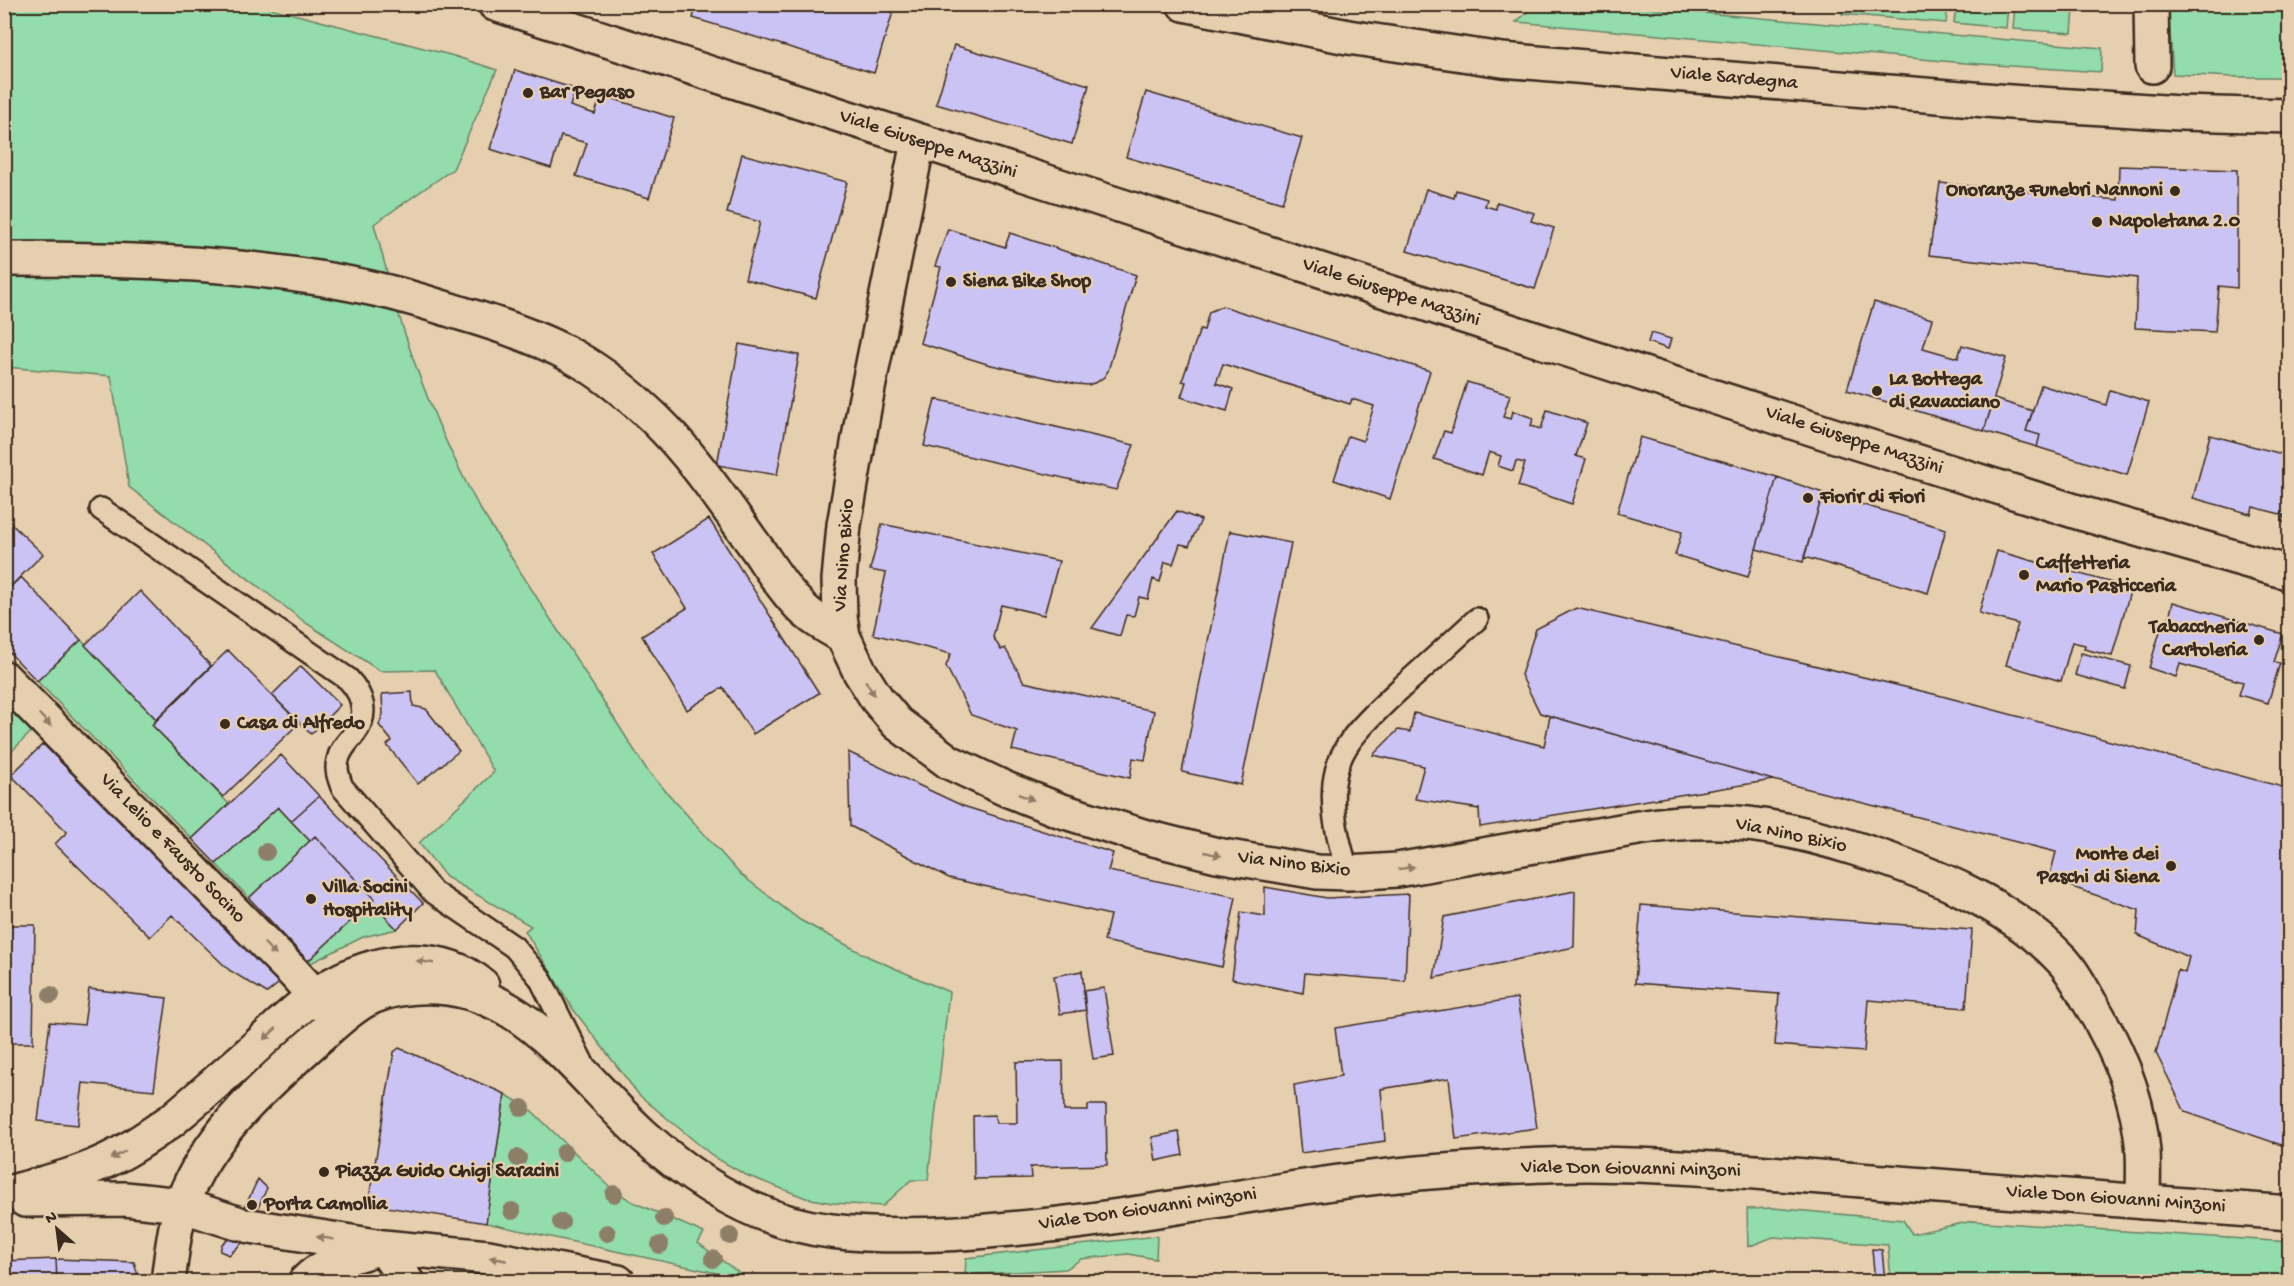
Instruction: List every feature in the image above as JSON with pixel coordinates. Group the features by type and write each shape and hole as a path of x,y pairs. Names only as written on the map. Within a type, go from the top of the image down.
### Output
{"main road":[{"name":"Viale Giuseppe Mazzini","path":"495,4 1845,439 2084,514 2289,573"},
{"name":"Viale Sardegna","path":"1184,4 1347,37 1502,60 2010,102 2180,113 2289,116"},
{"path":"2151,4 2152,66"},
{"name":"Via Nino Bixio","path":"918,142 878,332 851,483 839,580 843,636 860,672 877,699 897,723 922,744 949,762 976,776 1059,810 1156,840 1217,855 1317,872 1397,870 1663,824 1720,822 1761,826 1828,840 1938,877 1976,896 2010,917 2064,962 2078,983 2104,1025 2137,1110 2143,1151 2143,1202"},
{"path":"4,259 92,260 192,265 255,270 346,283 386,291 438,306 491,322 546,343 594,369 655,420 677,442 718,495 789,594 807,613 843,636"},
{"name":"Via Lelio e Fausto Socino","path":"4,678 338,1021"},
{"path":"4,1194 89,1168 140,1142 172,1120 315,996 336,983 361,972 408,960 428,961 464,973 480,983 510,1010"},
{"name":"Viale Don Giovanni Minzoni","path":"168,1281 181,1205 209,1151 245,1108 338,1021 370,998 393,990 418,987 466,992 510,1010 547,1036 596,1089 668,1155 708,1184 739,1202 789,1223 810,1228 865,1234 953,1234 1067,1224 1349,1180 1553,1165 1700,1168 2289,1213"},
{"path":"4,1201 125,1199 181,1205 244,1224 383,1247 488,1257 618,1281"},
{"path":"305,1281 325,1266 383,1247"},
{"path":"383,1247 407,1281"}],"lane":[{"path":"101,509 348,679 357,688 362,699 361,723 341,750 337,762 342,787 433,892 502,937 523,957 540,978 596,1089"},
{"path":"1348,873 1337,834 1334,805 1334,782 1347,747 1389,699 1477,619"}],"green space":[{"path":"4,5 259,5 454,56 497,70 453,169 374,224 412,356 429,401 447,444 479,507 647,770 739,873 800,920 869,957 949,992 928,1180 911,1180 883,1206 833,1203 806,1198 746,1175 714,1157 639,1095 573,1009 525,931 531,926 446,877 419,843 494,772 435,670 380,671 306,623 129,487 111,376 5,367"},
{"path":"1536,5 1612,5 2102,48 2101,72 1965,63 1516,22"},
{"path":"1843,5 1948,5 1946,23 1842,14"},
{"path":"1956,5 2008,5 2006,28 1954,23"},
{"path":"2015,5 2074,9 2072,33 2013,29"},
{"path":"2168,5 2289,5 2289,77 2173,74"},
{"path":"81,640 156,719 152,725 229,804 192,839 37,681"},
{"path":"5,701 33,730 5,758"},
{"path":"278,807 310,841 249,898 216,864"},
{"path":"371,902 397,929 363,937 311,963 308,961"},
{"path":"505,1094 531,1110 609,1186 631,1201 704,1233 698,1243 749,1280 486,1223"},
{"path":"1773,1208 1903,1220 1912,1234 1972,1221 2289,1242 2289,1281 1891,1281 1888,1245 1773,1237 1748,1247 1747,1209"},
{"path":"1157,1236 1156,1259 1128,1254 1081,1259 1066,1269 965,1275 966,1258"}],"building":[{"path":"697,4 869,4 893,12 874,73 693,18"},
{"path":"954,45 1089,85 1072,144 936,104"},
{"path":"515,70 575,89 570,106 595,114 601,95 674,118 649,198 576,176 587,143 561,136 551,168 490,149"},
{"path":"1146,92 1302,138 1282,203 1126,157"},
{"path":"742,154 847,182 816,298 745,279 760,222 727,213"},
{"path":"2119,166 2237,170 2237,288 2219,286 2215,332 2135,328 2137,278 1929,255 1940,183 2118,200"},
{"path":"1426,189 1454,198 1456,190 1487,199 1485,206 1496,209 1497,202 1534,213 1531,221 1554,228 1535,289 1407,251"},
{"path":"948,229 1005,247 1010,233 1136,275 1108,371 1104,377 1088,385 1076,384 987,364 920,343 941,267 935,266"},
{"path":"1874,302 1932,319 1923,348 1958,358 1962,345 2006,358 1984,431 1847,390"},
{"path":"1222,306 1430,371 1390,499 1334,480 1348,436 1363,441 1374,406 1352,399 1350,404 1223,364 1216,383 1233,389 1227,411 1181,397 1186,382 1182,381 1200,329 1204,330 1209,312"},
{"path":"1651,333 1671,339 1668,349 1648,342"},
{"path":"739,344 799,355 777,475 717,465"},
{"path":"1467,382 1510,395 1503,417 1511,419 1513,411 1533,418 1531,426 1541,429 1547,410 1587,423 1576,456 1586,459 1572,504 1518,486 1525,463 1516,461 1513,471 1498,466 1501,456 1489,452 1482,475 1434,459 1444,431 1451,433"},
{"path":"2041,385 2106,405 2110,390 2149,402 2127,475 2037,447 2040,435 2026,431"},
{"path":"935,399 1134,445 1116,490 924,446"},
{"path":"1994,399 2033,411 2026,431 2040,435 2037,447 1984,431"},
{"path":"2210,435 2290,456 2290,524 2282,522 2284,515 2253,507 2251,514 2193,498"},
{"path":"1640,437 1777,477 1748,577 1675,555 1682,532 1617,513"},
{"path":"1777,477 1823,493 1803,562 1756,549"},
{"path":"1823,493 1946,529 1928,593 1804,557"},
{"path":"1177,511 1201,520 1189,546 1180,544 1173,564 1165,562 1160,582 1153,579 1148,599 1139,597 1134,616 1126,615 1120,636 1092,628"},
{"path":"4,517 43,554 4,593"},
{"path":"709,519 819,693 753,734 723,687 687,710 642,636 687,608 653,554"},
{"path":"882,524 1059,561 1044,615 1001,605 993,637 1001,650 1005,648 1024,682 1154,711 1145,760 1133,758 1130,778 1012,750 1017,731 971,715 946,666 951,654 873,634 886,573 870,570"},
{"path":"1230,531 1291,543 1241,785 1182,772"},
{"path":"1997,551 2131,588 2112,656 2084,649 2085,645 2072,642 2061,681 2006,665 2018,624 1979,613"},
{"path":"21,577 81,640 37,681 4,647 4,593"},
{"path":"140,591 211,666 156,719 85,645"},
{"path":"2173,602 2283,634 2274,662 2280,663 2268,703 2239,695 2243,682 2180,664 2176,677 2149,668 2161,628 2166,630"},
{"name":"Monte dei Paschi di Siena","path":"1576,608 1942,696 2290,789 2290,1148 2185,1112 2156,1053 2178,970 2185,973 2189,957 2137,935 2139,910 2049,879 2056,852 1773,780 1540,713 1521,675 1536,629"},
{"name":"Casa di Alfredo","path":"228,650 299,723 223,797 152,725"},
{"path":"2081,653 2131,666 2125,689 2075,675"},
{"path":"301,666 340,705 311,734 272,695"},
{"path":"412,692 413,706 426,709 459,751 418,784 387,745 392,741 379,725 383,714 382,694"},
{"path":"1414,713 1544,746 1550,716 1773,780 1480,827 1479,809 1415,799 1424,766 1373,755 1398,730 1410,732"},
{"path":"43,744 279,983 267,993 229,970 172,915 150,937 55,844 67,832 11,775"},
{"path":"848,752 963,806 1113,853 1108,871 1236,897 1222,967 1104,941 1110,915 949,878 850,826"},
{"path":"281,755 319,796 291,821 278,807 216,864 192,839"},
{"path":"319,796 423,903 397,929 371,902 374,899 315,836 310,841 291,821"},
{"name":"Villa Socini Hospitality","path":"315,836 374,899 308,961 249,898"},
{"path":"1265,887 1327,898 1409,894 1405,981 1305,973 1303,993 1232,979 1241,912 1265,916"},
{"path":"1575,891 1574,947 1434,978 1444,917"},
{"path":"4,893 7,893 9,922 4,922"},
{"path":"1641,905 1972,930 1966,1008 1868,1000 1864,1052 1775,1045 1779,994 1635,983"},
{"path":"5,925 35,925 33,1043 4,1043"},
{"path":"1082,971 1086,1010 1060,1014 1054,976"},
{"path":"1104,988 1114,1056 1093,1059 1083,991"},
{"path":"89,989 167,998 154,1090 83,1083 78,1125 38,1121 50,1022 84,1025"},
{"path":"1517,998 1537,1128 1456,1139 1449,1078 1381,1089 1385,1141 1301,1153 1294,1085 1341,1076 1335,1028"},
{"path":"399,1048 505,1094 486,1223 368,1204 394,1052"},
{"path":"1063,1061 1064,1111 1088,1111 1088,1105 1106,1105 1107,1165 1030,1167 1031,1178 974,1179 973,1116 995,1115 996,1123 1017,1123 1016,1062"},
{"path":"1179,1132 1183,1155 1156,1161 1152,1137"},
{"name":"Porta Camollia","path":"258,1179 267,1188 242,1243 229,1255 220,1251 222,1244 232,1235"},
{"path":"1872,1249 1882,1250 1885,1282 1875,1282"},
{"path":"56,1259 134,1262 140,1282 57,1282"},
{"path":"56,1259 57,1282 4,1282 4,1261"},
{"path":"479,1275 522,1282 474,1282"}],"place":[{"name":"Bar Pegaso","path":"528,93"},
{"name":"Onoranze Funebri Nannoni","path":"2175,191"},
{"name":"Napoletana 2.0","path":"2097,222"},
{"name":"Siena Bike Shop","path":"951,282"},
{"name":"La Bottega di Ravacciano","path":"1877,391"},
{"name":"Fiorir di Fiori","path":"1808,498"},
{"name":"Caffetteria Mario Pasticceria","path":"2024,575"},
{"name":"Tabaccheria Cartoleria","path":"2259,640"},
{"name":"Casa di Alfredo","path":"225,724"},
{"name":"Monte dei Paschi di Siena","path":"2171,866"},
{"name":"Villa Socini Hospitality","path":"311,899"},
{"name":"Piazza Guido Chigi Saracini","path":"324,1172"},
{"name":"Porta Camollia","path":"252,1205"}]}
